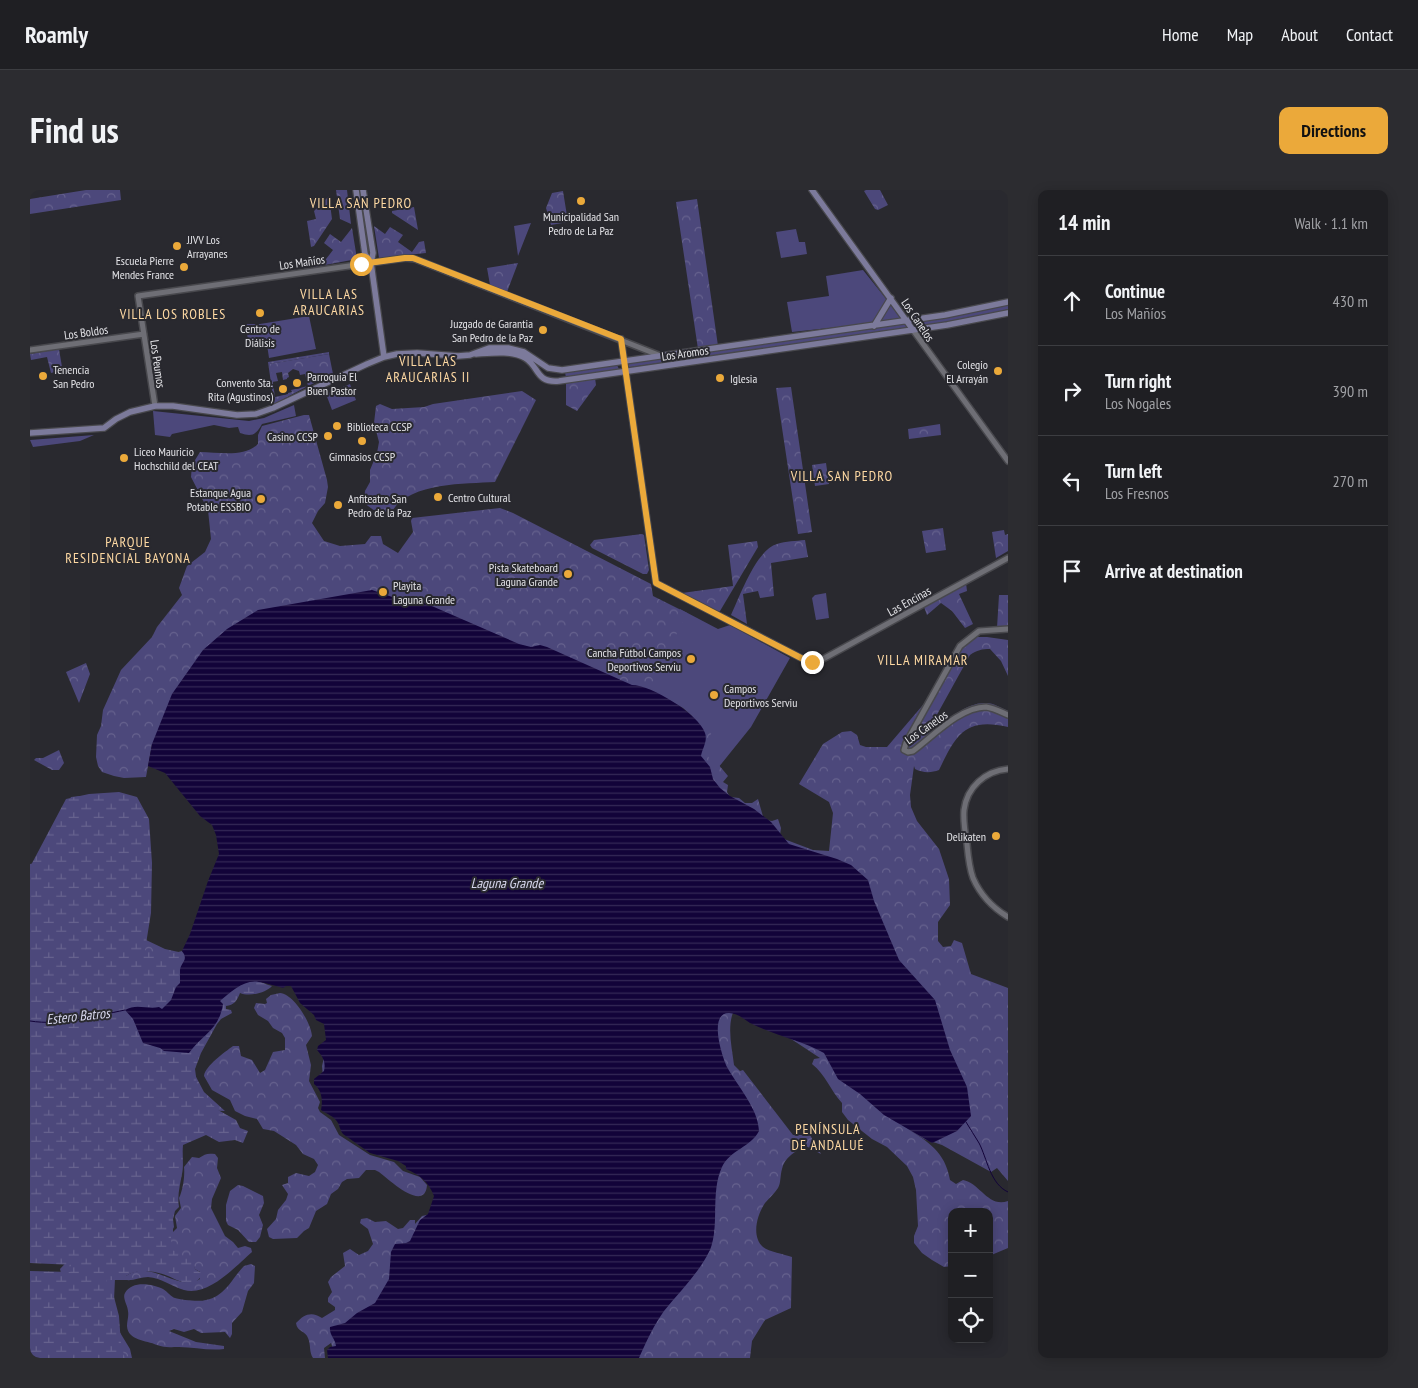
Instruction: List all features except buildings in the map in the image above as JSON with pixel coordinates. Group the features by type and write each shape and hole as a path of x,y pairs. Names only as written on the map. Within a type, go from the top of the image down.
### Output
{"main road":[{"path":"356,190 365,252 367,259 371,263"},
{"path":"364,190 373,253 371,263 384,357"},
{"name":"Los Canelos","path":"812,190 913,330"},
{"path":"874,326 891,298"},
{"name":"Los Aromos","path":"470,355 485,349 518,349 545,367 562,370 908,321 965,312 1008,302"},
{"name":"Los Aromos","path":"30,433 104,428 130,412 154,406 173,406 237,415 256,414 384,357 411,353 444,356 495,354 520,356 528,361 538,375 552,382 913,330 1008,313"},
{"path":"811,334 812,344"},
{"path":"720,347 721,358"},
{"path":"562,370 563,381"}],"street":[{"name":"Los Mañíos","path":"138,296 413,258 661,356"},
{"name":"Los Peumos","path":"138,296 154,406"},
{"name":"Los Canelos","path":"913,330 1008,460"},
{"name":"Los Boldos","path":"30,350 144,334"},
{"path":"621,339 626,372"},
{"name":"Las Encinas","path":"626,372 656,583 803,659 812,662 820,661 1008,558"},
{"name":"Los Canelos","path":"1008,629 979,631 960,646 906,743 904,750 912,751 953,720 976,709 989,708 1008,715"},
{"path":"1008,769 992,773 977,783 967,799 964,817 970,869 973,878 987,900 1008,917"}],"green space":[{"path":"86,190 120,190 121,200 30,214 30,199"},
{"path":"336,190 347,190 351,224 340,219"},
{"path":"880,190 888,205 878,210 875,209 864,191"},
{"path":"563,191 568,222 551,225 546,208 552,193"},
{"path":"329,196 332,219 314,246 311,247 307,221 316,219 314,211"},
{"path":"697,199 718,346 698,349 676,202"},
{"path":"414,207 418,230 392,213 392,211"},
{"path":"531,223 518,256 514,226"},
{"path":"374,226 385,234 390,227 403,235 398,242 412,252 419,242 424,241 426,253 379,258"},
{"path":"352,228 357,259 314,267 313,257 323,263 333,250 324,243 330,234 341,242"},
{"path":"796,229 799,242 805,242 807,254 781,258 776,232"},
{"path":"518,263 507,292 490,285 487,268"},
{"path":"863,270 903,320 792,332 787,302 829,296 826,276"},
{"path":"1008,303 1008,309 992,314 920,326 631,367 628,367 627,363 897,325"},
{"path":"309,316 316,349 269,358 266,338 248,341 246,324 260,324"},
{"path":"59,349 62,367 55,369 55,372 51,373 47,357 31,360 30,354"},
{"path":"329,352 329,354 270,364 275,397 288,394 292,392 291,390 308,386 274,404 268,362"},
{"path":"329,354 333,374 308,386 305,374 300,375 299,371 293,369 288,373 289,377 283,380 282,372 276,373 278,381 272,382 269,364"},
{"path":"617,365 620,371 566,378 565,372"},
{"path":"595,378 596,385 577,411 566,405 566,383"},
{"path":"350,384 356,400 332,410 326,394"},
{"path":"791,387 812,532 798,534 776,388"},
{"path":"522,391 536,400 495,482 453,485 423,490 410,495 399,503 391,513 375,511 364,503 365,491 370,482 370,470 379,442 374,423 376,406 380,404 392,409 424,407 433,404"},
{"path":"294,405 296,416 262,424 256,433 251,435 240,433 238,427 229,428 214,425 172,434 170,437 155,435 153,411 249,421 264,418"},
{"name":"Laguna Grande","path":"309,415 328,487 325,503 318,511 312,523 324,541 340,546 365,544 371,536 381,536 383,544 398,553 413,532 412,518 500,508 651,584 653,596 687,613 649,689 700,730 706,726 712,729 705,752 728,776 723,782 728,785 727,792 730,797 739,798 745,803 752,803 758,799 764,820 772,821 778,819 781,828 780,835 784,839 813,850 829,851 833,813 829,802 799,784 823,744 842,732 851,731 857,735 860,745 866,747 887,747 940,685 956,656 970,637 1008,640 1008,676 1001,661 990,649 973,653 970,655 934,720 936,724 940,724 968,707 980,703 989,703 1008,711 1008,727 981,725 972,727 957,738 939,770 924,772 915,769 914,766 910,795 911,807 917,821 939,849 949,879 950,905 938,922 938,941 943,947 951,946 954,940 962,943 971,974 1008,988 1008,1181 997,1168 991,1172 942,1145 924,1139 905,1127 940,1154 948,1170 950,1180 956,1184 963,1180 969,1182 995,1201 1008,1201 1008,1248 993,1254 993,1208 948,1208 948,1266 944,1267 922,1253 914,1243 914,1236 918,1226 916,1190 913,1177 907,1166 887,1147 872,1139 848,1120 842,1112 842,1103 821,1073 812,1064 814,1059 820,1058 779,1031 735,1008 730,1029 734,1065 740,1071 743,1070 793,1135 810,1135 821,1154 806,1146 791,1155 783,1165 778,1188 765,1203 760,1213 756,1225 759,1242 769,1250 792,1257 791,1308 765,1320 752,1341 750,1358 336,1358 331,1343 324,1348 325,1358 313,1358 307,1336 298,1328 296,1323 308,1314 322,1318 335,1310 335,1307 328,1302 332,1292 328,1282 331,1277 345,1266 343,1253 350,1249 359,1255 368,1251 373,1244 368,1229 360,1223 361,1219 367,1218 375,1222 386,1221 398,1229 403,1228 410,1220 415,1220 415,1224 422,1216 431,1214 437,1192 323,1077 322,1066 328,1040 328,1021 294,985 247,975 203,1032 194,1073 204,1092 225,1111 197,1110 182,1113 173,1197 173,1232 177,1228 175,1216 181,1208 179,1198 182,1191 184,1167 192,1157 199,1158 206,1154 215,1154 218,1158 217,1168 221,1178 212,1199 211,1208 225,1236 238,1248 245,1246 251,1248 252,1252 212,1285 193,1291 180,1289 153,1278 145,1277 126,1280 126,1276 135,1272 145,1271 183,1282 192,1282 200,1279 200,1272 195,1269 193,1264 128,1270 115,1279 113,1321 130,1349 132,1358 83,1358 60,1269 75,1253 30,1139 30,864 35,863 71,797 80,796 144,939 165,949 183,953 223,853 214,827 152,744 146,777 124,778 102,772 98,766 96,757 97,735 101,726 103,710 121,670 152,637 157,627 182,595 179,588 187,566 205,552 211,539 208,510 191,477 192,465 200,452 238,453 252,448 258,444 258,435 262,426"},
{"path":"940,424 941,435 909,439 908,429"},
{"path":"94,435 80,441 33,447 30,440"},
{"path":"826,463 829,484 815,486 812,465"},
{"path":"943,528 946,550 926,553 922,531"},
{"path":"1004,530 1005,535 1008,534 1008,551 996,558 992,532"},
{"path":"644,535 649,570 647,574 643,574 592,548 590,545 594,540"},
{"path":"805,540 808,557 771,563 774,596 760,598 758,591 743,594 747,624 731,615 744,586 762,555 769,548 777,544"},
{"path":"757,541 758,547 720,611 716,611 682,593 733,586 728,545"},
{"path":"966,583 967,591 959,594 973,624 965,628 952,611 941,603 927,615 924,607"},
{"path":"826,593 829,618 816,620 812,598 815,595"},
{"path":"999,595 1008,595 1008,626 997,628"},
{"name":"Campos Deportivos Serviu","path":"680,609 718,629 730,625 790,658 751,727 718,768 710,767 692,716 683,708 641,685"},
{"path":"86,663 90,674 79,703 66,672"},
{"path":"59,750 64,763 59,770 52,770 34,760 36,758 43,758"},
{"path":"119,792 137,797 149,819 152,863 151,913 145,950 160,957 182,951 185,957 180,970 180,983 165,1007 153,1009 150,1007 126,1013 133,1019 140,1038 154,1047 173,1052 184,1052 215,1008 235,988 246,982 257,981 272,986 266,991 257,994 248,995 240,993 235,1002 226,1006 226,1009 231,1010 232,1013 221,1019 217,1024 201,1053 195,1069 198,1092 218,1110 236,1120 240,1128 248,1131 243,1143 235,1140 219,1142 206,1135 183,1145 179,1207 175,1211 173,1219 174,1227 171,1233 171,1250 179,1252 178,1256 180,1259 193,1258 195,1269 201,1273 201,1277 195,1282 188,1283 158,1273 141,1271 130,1273 126,1276 126,1280 107,1280 103,1288 110,1291 114,1297 119,1316 121,1344 125,1358 30,1358 30,1271 70,1272 74,1265 30,1263 30,867 66,799 89,794"},
{"path":"280,993 291,998 309,1024 312,1036 306,1045 311,1065 309,1081 320,1102 318,1108 320,1112 331,1120 339,1135 370,1155 394,1162 403,1171 420,1177 427,1185 425,1193 420,1196 405,1192 379,1172 366,1170 359,1178 347,1179 342,1182 338,1189 331,1194 327,1204 316,1211 309,1228 297,1238 273,1239 269,1237 267,1229 276,1219 278,1210 288,1194 282,1185 288,1183 288,1177 296,1173 309,1176 315,1172 318,1165 314,1159 303,1154 296,1145 274,1131 263,1129 257,1119 235,1111 230,1100 212,1090 204,1076 208,1068 233,1046 239,1046 241,1056 252,1060 260,1073 265,1070 273,1052 285,1050 285,1038 282,1033 258,1015 254,1008 256,1003 265,1004 267,1003 266,999 271,995"},
{"path":"238,1185 263,1196 264,1203 259,1215 263,1225 260,1237 256,1242 249,1242 238,1230 228,1225 226,1221 226,1205 230,1191"},
{"path":"251,1264 255,1266 254,1283 248,1291 242,1312 232,1323 230,1338 225,1332 201,1333 194,1329 184,1332 174,1329 169,1331 196,1342 224,1346 224,1349 163,1347 138,1339 128,1331 128,1309 124,1295 132,1286 143,1284 154,1286 163,1289 175,1298 203,1301 219,1295 244,1266"}],"water":[{"name":"Laguna Grande","path":"372,590 401,600 418,600 519,644 531,647 540,645 547,647 632,685 640,686 662,695 694,717 701,725 706,736 701,756 710,767 713,779 720,788 771,822 789,844 851,865 868,880 874,901 899,960 935,1000 950,1050 967,1087 971,1116 957,1131 932,1143 884,1115 860,1094 838,1079 824,1053 759,1027 735,1014 723,1015 719,1020 718,1027 722,1054 727,1067 755,1114 759,1131 751,1141 730,1156 722,1167 716,1188 714,1231 710,1250 695,1274 660,1316 639,1358 328,1358 327,1350 330,1347 336,1346 330,1332 330,1327 345,1323 357,1313 375,1303 389,1279 391,1252 395,1244 410,1241 420,1220 428,1214 434,1196 429,1186 423,1179 406,1169 406,1166 398,1161 370,1153 343,1134 338,1123 321,1110 321,1096 319,1089 314,1084 314,1079 324,1071 324,1060 317,1050 318,1046 326,1040 324,1024 316,1020 314,1015 300,1003 291,986 283,988 265,983 248,982 238,987 220,1001 223,1004 218,1020 189,1053 164,1051 143,1043 133,1019 125,1010 138,1007 159,1007 162,1009 171,1000 176,987 180,983 180,970 185,959 182,951 219,854 216,835 212,825 200,816 165,773 148,766 152,744 172,694 203,650 227,629 258,610"}],"waterway":[{"name":"Estero Batros","path":"30,1021 66,1021 125,1010"},
{"path":"966,1122 979,1143 993,1177 1008,1192"}],"place":[{"name":"Municipalidad San Pedro de La Paz","path":"581,201"},
{"name":"JJVV Los Arrayanes","path":"177,246"},
{"name":"Escuela Pierre Mendes France","path":"184,267"},
{"name":"Centro de Diálisis","path":"260,313"},
{"name":"Juzgado de Garantia San Pedro de la Paz","path":"543,330"},
{"name":"Colegio El Arrayán","path":"998,371"},
{"name":"Tenencia San Pedro","path":"43,376"},
{"name":"Iglesia","path":"720,378"},
{"name":"Parroquia El Buen Pastor","path":"297,383"},
{"name":"Convento Sta. Rita (Agustinos)","path":"283,389"},
{"name":"Biblioteca CCSP","path":"337,426"},
{"name":"Casino CCSP","path":"328,436"},
{"name":"Gimnasios CCSP","path":"362,441"},
{"name":"Liceo Mauricio Hochschild del CEAT","path":"124,458"},
{"name":"Centro Cultural","path":"438,497"},
{"name":"Estanque Agua Potable ESSBIO","path":"261,499"},
{"name":"Anfiteatro San Pedro de la Paz","path":"338,505"},
{"name":"Pista Skateboard Laguna Grande","path":"568,574"},
{"name":"Playita Laguna Grande","path":"383,592"},
{"name":"Cancha Fútbol Campos Deportivos Serviu","path":"691,659"},
{"name":"Campos Deportivos Serviu","path":"714,695"},
{"name":"Delikaten","path":"996,836"}],"district":[{"name":"VILLA SAN PEDRO","path":"361,203"},
{"name":"VILLA LAS ARAUCARIAS","path":"329,302"},
{"name":"VILLA LOS ROBLES","path":"173,314"},
{"name":"VILLA LAS ARAUCARIAS II","path":"428,370"},
{"name":"VILLA SAN PEDRO","path":"842,476"},
{"name":"PARQUE RESIDENCIAL BAYONA","path":"128,550"},
{"name":"VILLA MIRAMAR","path":"923,660"},
{"name":"PENÍNSULA DE ANDALUÉ","path":"828,1138"}],"route":[{"path":"361,264 413,258 621,339 656,583 812,662"}]}
